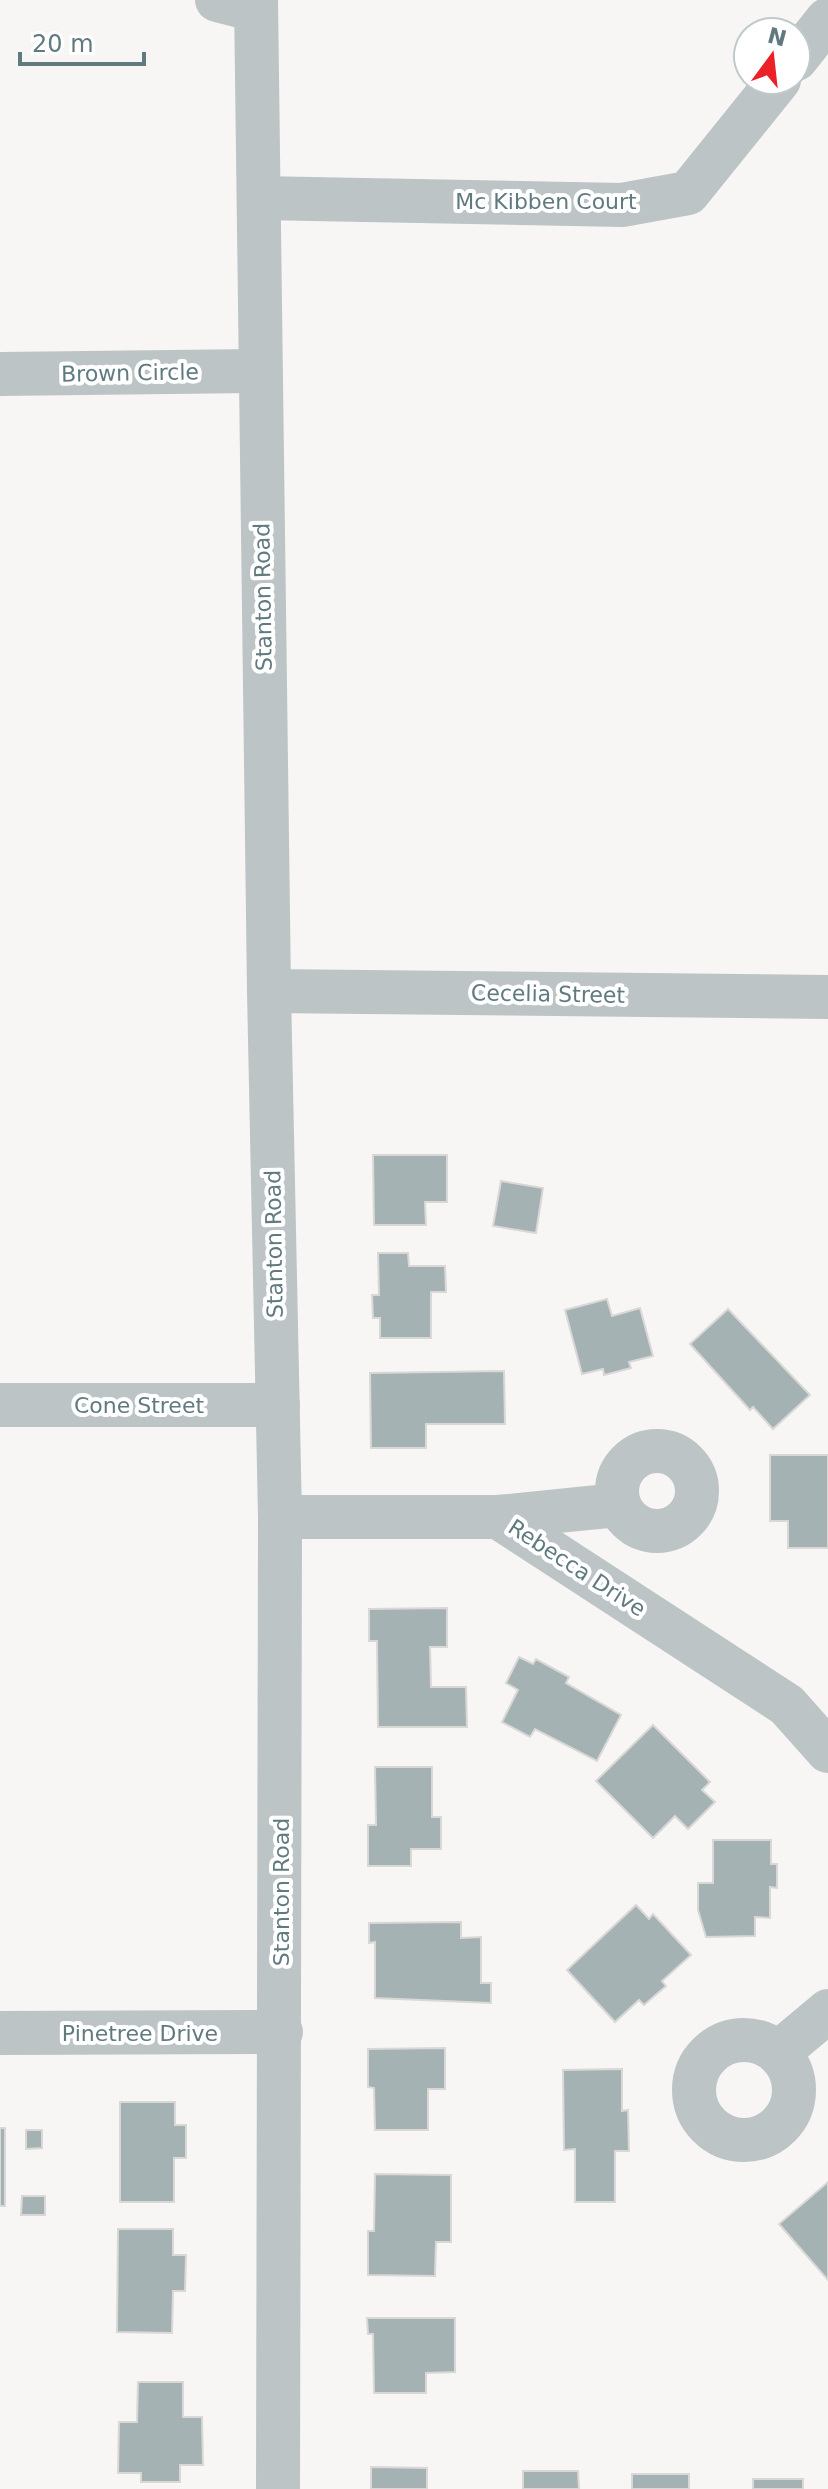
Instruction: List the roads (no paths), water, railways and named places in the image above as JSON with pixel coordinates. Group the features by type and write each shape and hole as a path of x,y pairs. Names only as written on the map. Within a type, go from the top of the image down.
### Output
{"street":[{"name":"Stanton Road","path":"243,3 259,198 269,991 280,1517 278,2489"},
{"path":"812,39 827,20"},
{"name":"Mc Kibben Court","path":"259,198 622,205 688,193 766,96"},
{"name":"Brown Circle","path":"0,374 260,371"},
{"name":"Cecelia Street","path":"269,991 828,997"},
{"name":"Cone Street","path":"0,1405 278,1405"},
{"path":"498,1517 618,1505"},
{"name":"Rebecca Drive","path":"280,1517 498,1517 787,1705 828,1751"},
{"path":"778,2053 828,2011"},
{"name":"Pinetree Drive","path":"0,2033 281,2032"}]}
